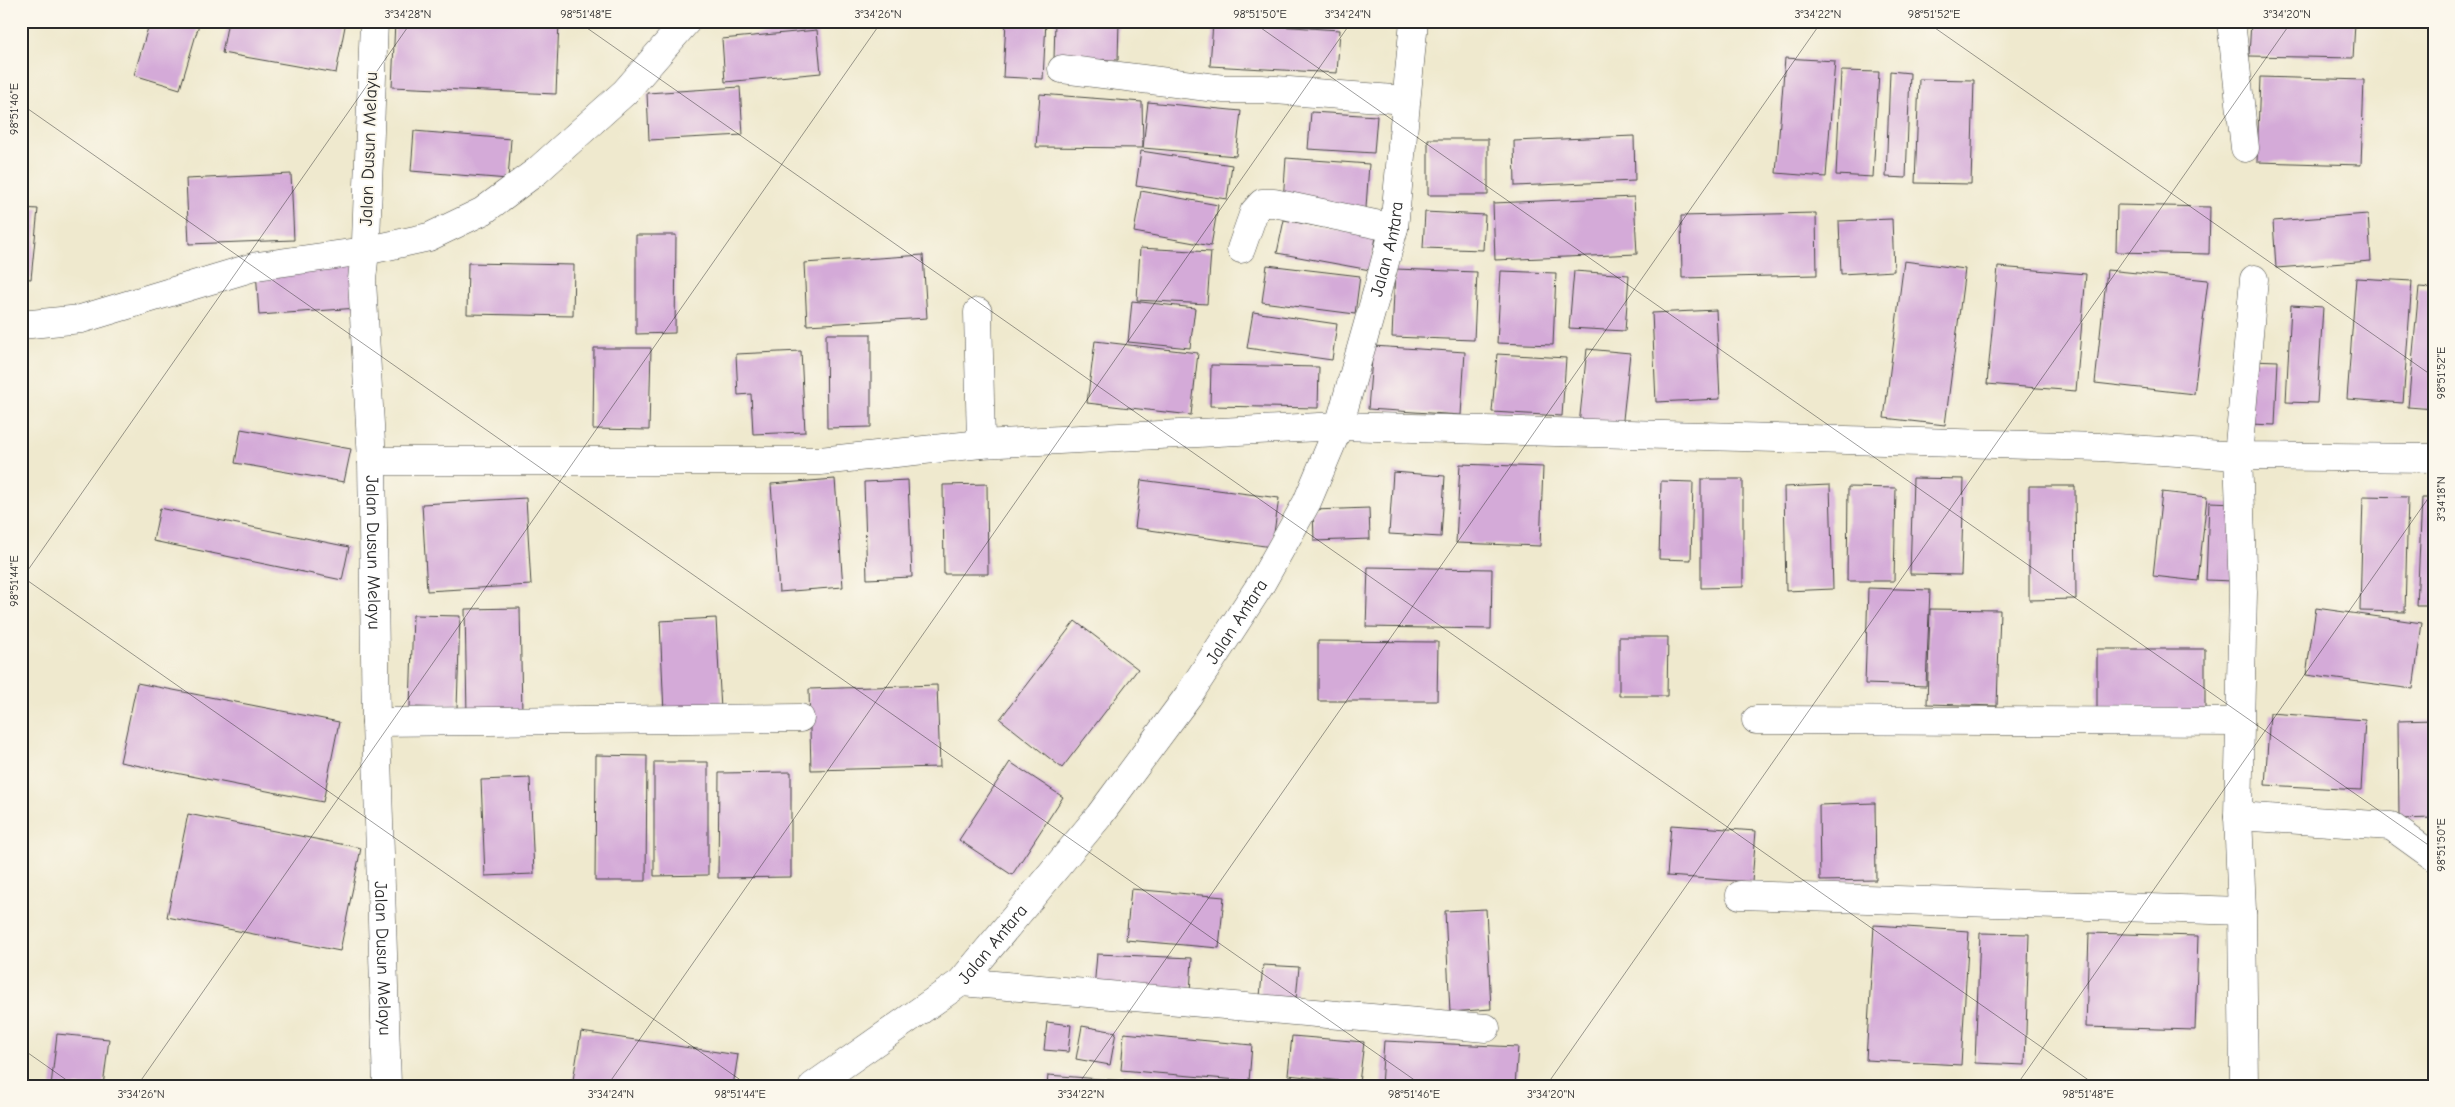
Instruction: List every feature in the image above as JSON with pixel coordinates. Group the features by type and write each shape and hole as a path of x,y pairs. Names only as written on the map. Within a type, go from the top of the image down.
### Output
{"street":[{"name":"Jalan Dusun Melayu","path":"374,21 366,237 362,280 372,461 376,722 386,1086"},
{"path":"21,325 81,319 256,266 366,237 429,237 483,211 537,171 625,92 687,21"},
{"name":"Jalan Antara","path":"812,1086 961,982 1099,816 1188,696 1261,584 1307,502 1338,426 1394,228 1414,21"},
{"path":"2232,21 2245,148"},
{"path":"1062,69 1224,89 1262,89 1406,100"},
{"path":"1241,249 1254,212 1262,203 1274,202 1394,228"},
{"path":"2244,1086 2242,911 2238,816 2242,592 2238,456 2254,279"},
{"path":"978,312 981,444"},
{"path":"372,461 820,461 981,444 1338,426 2101,447 2238,456 2434,458"},
{"path":"376,722 800,718"},
{"path":"1756,720 2239,722"},
{"path":"2238,816 2391,826 2434,857"},
{"path":"1740,895 2242,911"},
{"path":"961,982 1486,1028"}],"building":[{"path":"150,21 200,21 180,89 134,75"},
{"path":"228,21 346,21 336,73 222,53"},
{"path":"395,21 559,21 556,94 392,87"},
{"path":"1006,21 1046,21 1043,79 1003,77"},
{"path":"1055,21 1119,21 1118,60 1054,59"},
{"path":"2251,21 2355,23 2353,58 2249,56"},
{"path":"1213,22 1340,30 1337,73 1210,66"},
{"path":"817,30 821,73 725,82 722,39"},
{"path":"1785,58 1835,61 1826,177 1776,173"},
{"path":"1841,71 1879,72 1873,177 1836,175"},
{"path":"1890,71 1910,73 1906,178 1886,177"},
{"path":"2260,77 2364,80 2361,165 2257,162"},
{"path":"1919,79 1974,80 1971,184 1915,183"},
{"path":"740,87 743,135 649,140 647,93"},
{"path":"1040,94 1142,102 1143,148 1036,147"},
{"path":"1148,102 1241,111 1236,156 1143,148"},
{"path":"1311,112 1377,116 1374,153 1308,149"},
{"path":"414,131 511,139 508,179 411,171"},
{"path":"1634,136 1635,181 1515,186 1514,141"},
{"path":"1428,139 1488,139 1488,195 1428,195"},
{"path":"1141,151 1232,165 1227,199 1136,186"},
{"path":"1286,158 1369,164 1366,208 1283,202"},
{"path":"291,174 294,240 189,244 186,179"},
{"path":"1141,191 1218,205 1211,246 1134,232"},
{"path":"1634,197 1637,254 1495,260 1493,203"},
{"path":"2117,205 2210,207 2209,254 2116,252"},
{"path":"21,208 38,209 31,279 21,278"},
{"path":"1425,212 1485,215 1483,250 1423,248"},
{"path":"1816,213 1817,275 1682,278 1681,216"},
{"path":"2368,214 2371,261 2276,268 2273,221"},
{"path":"1892,219 1894,271 1841,274 1839,221"},
{"path":"1284,220 1376,237 1370,270 1277,253"},
{"path":"636,235 676,235 675,333 636,334"},
{"path":"1140,248 1211,252 1207,304 1137,300"},
{"path":"923,255 927,318 807,325 804,263"},
{"path":"1904,261 1965,269 1945,425 1884,418"},
{"path":"355,263 358,308 259,315 256,270"},
{"path":"468,263 574,265 573,316 467,314"},
{"path":"1267,265 1360,276 1355,314 1262,302"},
{"path":"1998,267 2086,274 2076,391 1987,384"},
{"path":"1395,269 1477,272 1474,340 1392,337"},
{"path":"2107,270 2208,280 2194,394 2095,383"},
{"path":"1501,271 1556,273 1553,345 1497,343"},
{"path":"1574,271 1629,275 1625,331 1569,328"},
{"path":"2356,278 2412,281 2403,403 2347,399"},
{"path":"2419,287 2434,288 2434,409 2408,407"},
{"path":"1132,301 1195,308 1190,348 1128,342"},
{"path":"2291,305 2323,307 2317,403 2286,402"},
{"path":"1716,310 1720,399 1656,402 1652,313"},
{"path":"1253,312 1337,324 1332,360 1247,348"},
{"path":"826,334 871,334 871,427 827,428"},
{"path":"1095,341 1198,353 1191,415 1087,403"},
{"path":"1373,346 1465,352 1461,415 1368,409"},
{"path":"594,348 651,348 649,430 593,429"},
{"path":"1587,349 1630,353 1622,429 1579,425"},
{"path":"801,351 805,432 753,434 751,394 738,395 736,354"},
{"path":"1497,354 1566,358 1562,416 1492,412"},
{"path":"2251,360 2278,361 2275,425 2249,424"},
{"path":"1211,365 1319,367 1318,408 1210,406"},
{"path":"241,429 351,449 344,482 235,463"},
{"path":"1460,464 1543,467 1540,546 1456,543"},
{"path":"1393,472 1445,476 1441,537 1389,534"},
{"path":"1913,478 1964,479 1961,575 1910,574"},
{"path":"835,479 843,587 779,592 771,484"},
{"path":"1701,479 1743,479 1743,587 1701,588"},
{"path":"908,480 912,577 867,579 864,482"},
{"path":"1141,480 1279,498 1272,547 1135,528"},
{"path":"1661,481 1693,482 1691,560 1659,559"},
{"path":"987,484 988,574 944,574 943,485"},
{"path":"1830,485 1833,589 1786,591 1784,487"},
{"path":"2029,486 2075,486 2076,599 2029,600"},
{"path":"1848,487 1896,488 1894,581 1847,581"},
{"path":"2162,492 2207,497 2198,581 2153,576"},
{"path":"2363,496 2408,497 2405,612 2360,611"},
{"path":"526,498 531,585 427,591 422,504"},
{"path":"2422,498 2434,498 2434,606 2417,606"},
{"path":"2209,502 2237,503 2234,581 2206,580"},
{"path":"160,508 349,547 342,580 153,541"},
{"path":"1369,508 1370,539 1314,541 1313,510"},
{"path":"1368,567 1492,569 1491,629 1366,627"},
{"path":"1868,588 1930,590 1926,686 1865,684"},
{"path":"520,608 522,714 467,715 465,609"},
{"path":"2316,608 2422,623 2413,689 2306,675"},
{"path":"1930,609 2000,610 1997,706 1927,704"},
{"path":"413,615 460,616 457,708 410,707"},
{"path":"716,618 721,710 664,714 660,621"},
{"path":"1075,621 1138,669 1062,768 1000,719"},
{"path":"1619,637 1668,637 1667,696 1619,696"},
{"path":"1318,641 1438,642 1437,701 1318,701"},
{"path":"2097,649 2205,649 2205,713 2097,713"},
{"path":"137,683 339,722 323,802 120,762"},
{"path":"937,685 940,767 811,770 809,689"},
{"path":"2270,713 2365,720 2361,790 2265,785"},
{"path":"2434,720 2434,818 2399,819 2398,721"},
{"path":"596,755 647,756 646,881 595,881"},
{"path":"654,762 708,762 708,875 654,876"},
{"path":"1010,762 1063,797 1012,875 959,840"},
{"path":"791,772 791,877 718,878 719,773"},
{"path":"530,778 534,874 485,876 481,780"},
{"path":"1875,803 1876,880 1820,881 1819,805"},
{"path":"188,814 361,848 340,951 167,917"},
{"path":"1671,825 1756,831 1752,882 1667,876"},
{"path":"1131,889 1224,897 1219,948 1126,940"},
{"path":"1486,909 1491,1009 1450,1012 1445,911"},
{"path":"1874,925 1969,931 1961,1065 1866,1060"},
{"path":"1980,933 2029,934 2025,1065 1975,1063"},
{"path":"2089,933 2198,936 2195,1030 2086,1027"},
{"path":"1097,954 1192,958 1190,994 1094,989"},
{"path":"1263,965 1299,967 1295,1010 1259,1007"},
{"path":"1047,1022 1071,1025 1068,1052 1044,1050"},
{"path":"1082,1026 1116,1032 1110,1065 1076,1059"},
{"path":"581,1032 738,1055 733,1086 572,1086"},
{"path":"1124,1033 1252,1045 1249,1081 1121,1070"},
{"path":"57,1034 109,1039 103,1086 51,1086"},
{"path":"1292,1036 1364,1042 1359,1083 1288,1075"},
{"path":"1384,1041 1518,1047 1515,1086 1381,1086"},
{"path":"1048,1075 1152,1083 1152,1086 1047,1086"}]}
